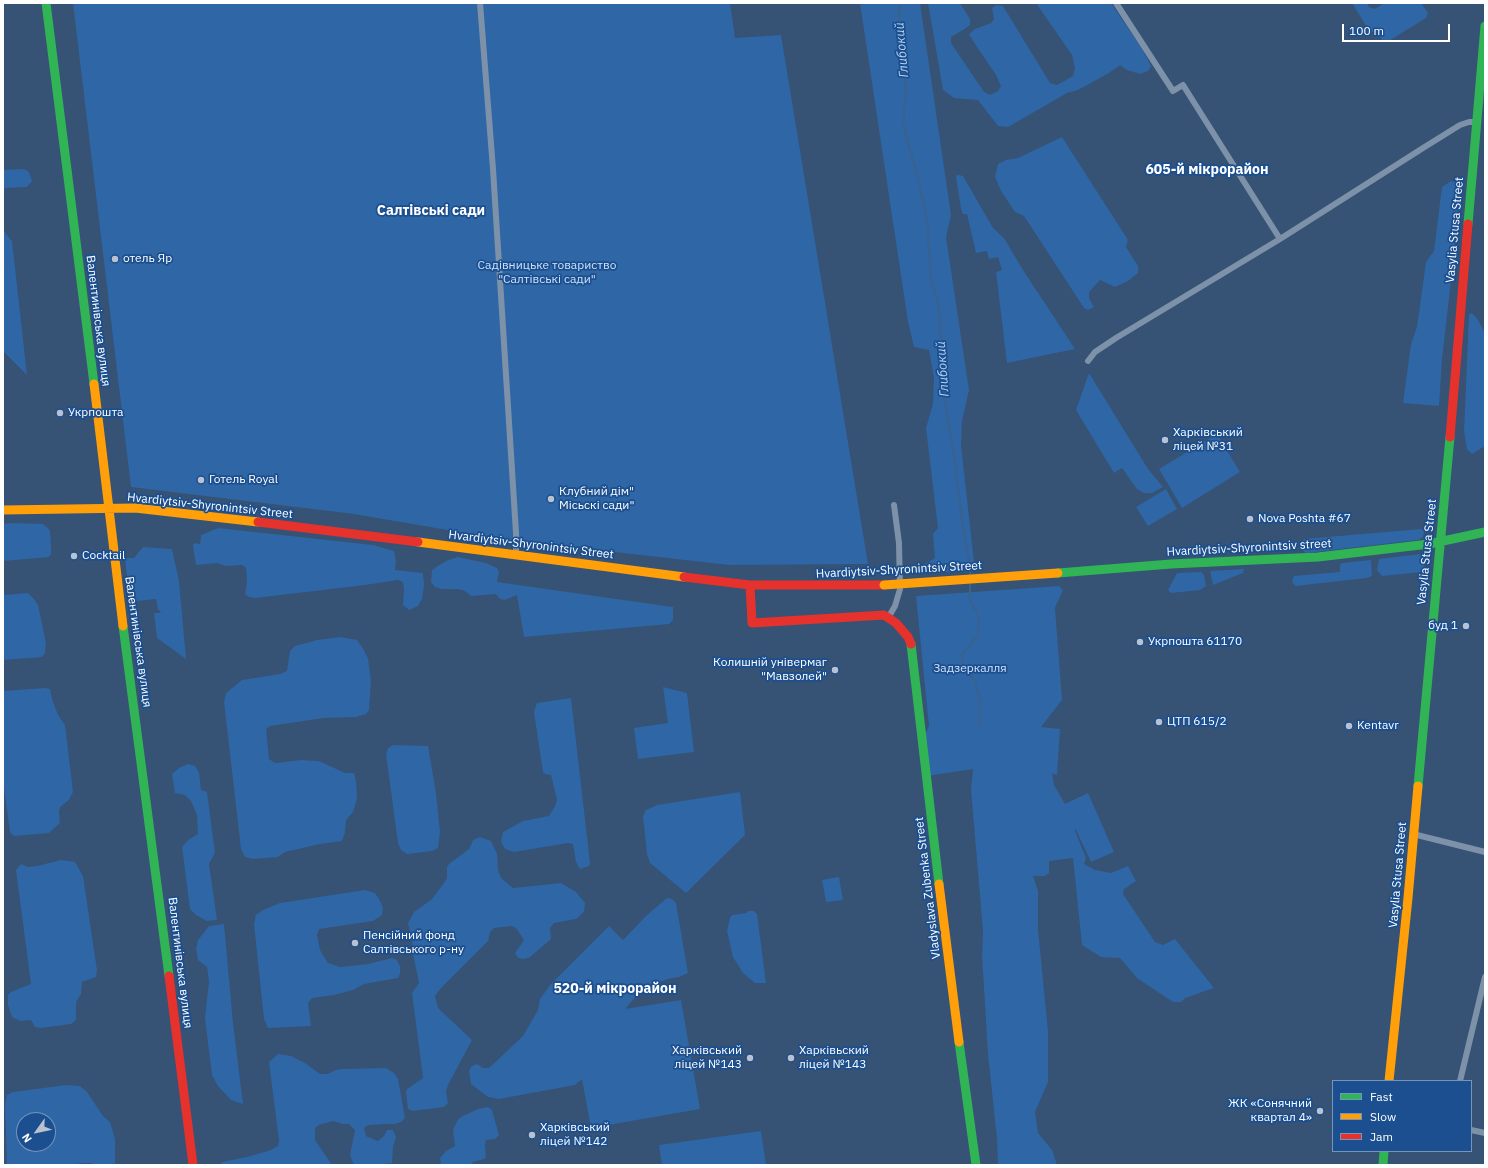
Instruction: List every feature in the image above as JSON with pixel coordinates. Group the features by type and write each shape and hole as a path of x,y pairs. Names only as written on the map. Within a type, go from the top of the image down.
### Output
{"street":[{"name":"Валентинівська вулиця","path":"46,3 93,374 116,575 155,862 193,1165"},
{"path":"480,3 493,169 516,533 516,554"},
{"path":"1116,3 1173,92 1183,85 1280,239"},
{"name":"Vasylia Stusa Street","path":"1389,1080 1441,542 1485,26"},
{"path":"1088,361 1095,352 1116,338 1280,239 1460,125 1468,122 1476,122"},
{"path":"750,585 752,622 871,614 888,618 895,606 900,589 899,543 894,505"},
{"name":"Hvardiytsiv-Shyronintsiv Street","path":"3,510 135,508 177,512 750,585 884,585 1058,573"},
{"path":"1441,542 1485,532"},
{"name":"Hvardiytsiv-Shyronintsiv street","path":"1058,573 1171,564 1318,557 1441,542"},
{"name":"Vladyslava Zubenka Street","path":"888,618 903,629 912,646 944,931 976,1165"},
{"path":"1414,834 1485,852"},
{"path":"1460,1080 1485,977"},
{"path":"1472,1130 1485,1133"},
{"path":"1383,1165 1384,1152"}],"green space":[{"name":"Садівницьке товариство \"Салтівські сади\"","path":"73,3 730,3 735,38 781,35 868,564 729,565 500,539 354,514 131,487"},
{"path":"860,3 920,3 951,215 946,237 969,390 962,421 961,445 975,571 923,573 923,565 935,558 933,534 938,528 926,428 933,404 934,378 929,350 914,347 908,322"},
{"path":"928,3 960,3 970,19 970,25 951,37 951,43 984,92 990,95 998,91 1001,86 996,75 969,34 975,29 991,23 994,19 992,8 996,5 1003,6 1050,83 1057,85 1073,76 1075,69 1072,55 1036,3 1111,3 1142,49 1151,66 1148,71 1140,74 1127,70 1120,65 1109,73 1078,90 1067,93 1008,127 998,126 978,100 954,98 943,90"},
{"path":"1352,3 1367,3 1369,7 1375,9 1384,3 1421,3 1428,13 1426,18 1387,42 1382,40 1377,32 1370,32"},
{"path":"1062,137 1128,240 1126,247 1138,266 1138,273 1128,281 1115,287 1100,280 1089,292 1089,298 1094,307 1088,310 1084,308 1024,216 1015,212 1001,191 995,177 998,164 1006,160 1018,158"},
{"path":"24,169 29,172 32,181 27,187 3,188 3,170"},
{"path":"957,175 963,176 993,228 1004,238 1023,270 1075,349 1007,363 996,272 1002,270 998,257 989,259 987,251 976,253 967,214 963,214 961,209 956,177"},
{"path":"1451,181 1462,185 1442,359 1439,406 1403,403 1411,344 1417,327 1426,262 1434,251 1442,187"},
{"path":"3,230 12,241 27,375 3,351"},
{"path":"1472,313 1478,320 1485,333 1485,446 1472,454 1467,449 1464,431 1469,314"},
{"path":"1089,373 1148,469 1163,487 1152,493 1144,493 1137,489 1122,468 1114,473 1076,410"},
{"path":"1217,434 1240,472 1182,508 1159,469"},
{"path":"1166,489 1177,509 1148,526 1136,507"},
{"path":"3,524 43,524 48,528 50,531 51,545 51,554 49,557 3,561"},
{"path":"218,528 373,545 394,551 396,561 395,570 423,573 424,585 422,599 418,606 409,610 403,605 403,582 398,580 255,598 249,597 245,594 247,582 246,568 242,565 225,566 217,563 196,565 193,546 194,543 200,544 201,535"},
{"path":"1421,529 1424,531 1423,537 1418,540 1306,553 1302,550 1301,544 1304,539"},
{"path":"143,547 172,549 179,581 186,659 157,638 154,613 161,613 158,609 156,599 137,601 132,599 129,594 125,558 134,558"},
{"path":"1421,554 1425,563 1422,572 1382,576 1377,570 1379,559"},
{"path":"458,557 486,563 497,568 499,572 497,582 673,607 673,620 669,624 524,637 517,595 505,600 500,599 496,594 471,596 465,591 458,589 442,589 435,587 431,582 432,570 448,560"},
{"path":"1371,560 1372,576 1367,578 1295,586 1292,581 1294,576 1340,572 1340,565 1342,563"},
{"path":"1244,569 1243,573 1213,585 1210,571"},
{"path":"1201,572 1204,575 1206,586 1200,590 1171,593 1168,590 1177,573"},
{"name":"Задзеркалля","path":"1059,586 1063,590 1055,608 1062,700 1041,727 1060,729 1057,775 1052,773 1054,785 1065,804 1088,793 1114,852 1091,862 1075,828 1086,858 1084,864 1095,870 1111,873 1128,866 1136,881 1124,889 1123,894 1155,942 1163,945 1175,939 1214,988 1185,998 1181,1002 1173,1002 1137,978 1120,958 1101,957 1082,945 1073,858 1049,861 1049,873 1045,876 1033,876 1038,891 1038,930 1048,1031 1048,1082 1035,1112 1038,1133 1052,1150 1057,1165 998,1165 997,1139 988,1054 982,955 983,932 971,789 973,769 927,776 923,739 929,726 916,596"},
{"path":"28,593 38,605 46,643 45,653 42,657 3,660 3,595"},
{"path":"341,637 357,640 368,659 371,681 369,710 366,714 356,717 324,718 270,726 266,729 269,759 275,763 301,760 319,761 345,773 354,773 357,799 353,812 346,820 345,832 342,841 320,844 285,852 278,857 253,859 245,857 241,849 224,702 226,693 242,680 280,674 287,671 290,651 295,646 317,640"},
{"path":"663,687 687,693 694,752 638,759 634,728 668,723"},
{"path":"45,688 50,689 58,715 65,725 73,792 69,800 60,807 60,823 49,833 14,836 10,832 3,780 3,691"},
{"path":"571,698 590,863 589,866 580,869 576,862 573,844 568,843 514,852 505,849 501,842 503,832 523,821 549,816 555,806 557,800 551,775 543,772 534,712 537,703"},
{"path":"393,745 428,746 436,793 440,832 438,848 432,851 407,854 401,850 398,843 386,754 388,748"},
{"path":"188,764 195,766 199,773 201,790 207,792 215,853 209,864 217,920 207,921 196,915 190,909 182,847 188,840 198,834 197,815 191,801 185,795 175,793 172,774 179,768"},
{"path":"740,792 745,835 686,893 650,863 647,854 643,816 646,810 657,805"},
{"path":"480,837 491,841 497,854 498,871 502,879 513,888 561,883 576,892 585,903 584,912 576,919 554,923 550,928 551,939 529,958 518,958 515,953 524,940 516,928 512,926 494,928 490,932 488,941 442,987 435,996 438,1008 472,1040 448,1085 446,1092 448,1103 444,1107 413,1111 408,1109 406,1092 407,1089 423,1078 412,993 419,983 408,923 414,912 432,899 444,883 447,878 447,867 449,864 469,849 473,840"},
{"path":"61,860 75,862 83,876 97,970 96,977 82,982 81,994 76,1002 76,1020 71,1024 41,1028 35,1027 31,1020 20,1021 12,1017 8,1005 8,995 11,992 31,984 16,870 21,864 28,867"},
{"path":"839,877 843,900 826,902 822,880"},
{"path":"365,890 375,893 383,907 382,915 373,921 319,929 317,935 320,950 328,963 340,967 368,964 392,958 397,960 400,966 400,974 398,978 364,984 353,990 334,995 312,998 308,1003 311,1026 268,1028 264,1019 254,924 256,915 263,910 280,903"},
{"path":"667,898 672,899 676,903 688,973 644,987 625,1009 681,1000 700,1109 591,1128 582,1079 575,1085 499,1099 488,1097 471,1084 469,1070 472,1066 477,1064 483,1068 489,1068 523,1036 538,1010 540,999 551,984 609,926 623,940 647,915"},
{"path":"748,911 754,911 757,914 766,983 755,983 743,973 733,957 727,931 730,918 732,915 746,913"},
{"path":"224,924 233,1023 243,1104 231,1100 218,1086 212,1075 205,1018 209,981 207,967 198,960 196,949 198,940 209,926"},
{"path":"278,1054 291,1056 305,1063 320,1074 327,1074 342,1069 386,1068 394,1073 398,1079 405,1118 401,1122 395,1124 368,1125 364,1128 366,1136 378,1141 384,1136 387,1130 393,1130 396,1137 393,1146 392,1163 357,1165 353,1163 350,1155 355,1130 349,1124 333,1121 319,1125 315,1128 315,1140 332,1165 221,1165 221,1163 227,1161 271,1150 278,1146 279,1141 269,1062"},
{"path":"66,1085 80,1086 87,1092 103,1116 110,1122 115,1139 115,1165 92,1165 91,1163 84,1163 68,1165 5,1165 7,1163 5,1104 7,1095 13,1092"},
{"path":"488,1107 492,1110 499,1135 495,1139 486,1140 486,1157 473,1162 471,1165 441,1165 440,1158 446,1151 455,1146 453,1130 457,1121 461,1117 478,1109"},
{"path":"761,1131 766,1165 662,1165 659,1145"}],"waterway":[{"name":"Глибокий","path":"899,3 900,50 906,89 903,125 918,178 927,220 931,279 939,307 945,403 954,456 964,536 970,563 970,577"},
{"name":"Глибокий","path":"970,581 970,600 979,616 978,634 969,647 962,653 962,662 965,670 974,679 980,700 980,725"}],"traffic: fast":[{"path":"46,3 94,384"},
{"path":"1468,224 1485,26"},
{"path":"1418,786 1450,437"},
{"path":"1058,573 1171,564 1318,557 1429,544 1485,532"},
{"path":"123,626 169,976"},
{"path":"911,644 939,884"},
{"path":"959,1042 976,1165"},
{"path":"1383,1165 1384,1152"}],"traffic: slow":[{"path":"94,384 123,626"},
{"path":"3,510 135,508 258,522"},
{"path":"418,542 684,577"},
{"path":"884,585 1058,573"},
{"path":"1389,1080 1418,786"},
{"path":"939,884 959,1042"}],"traffic: jam":[{"path":"1450,437 1468,224"},
{"path":"258,522 418,542"},
{"path":"684,577 750,585 884,585"},
{"path":"750,585 752,623 884,615 896,623 908,637 911,644"},
{"path":"169,976 193,1165"}],"place":[{"name":"отель Яр","path":"115,259"},
{"name":"Укрпошта","path":"60,413"},
{"name":"Харківський ліцей №31","path":"1165,440"},
{"name":"Готель Royal","path":"201,480"},
{"name":"Клубний дім\" Місьскі сади\"","path":"551,499"},
{"name":"Nova Poshta #67","path":"1250,519"},
{"name":"Cocktail","path":"74,556"},
{"name":"буд 1","path":"1466,626"},
{"name":"Укрпошта 61170","path":"1140,642"},
{"name":"Колишній універмаг \"Мавзолей\"","path":"835,670"},
{"name":"ЦТП 615/2","path":"1159,722"},
{"name":"Kentavr","path":"1349,726"},
{"name":"Пенсійний фонд Салтівського р-ну","path":"355,943"},
{"name":"Харківський ліцей №143","path":"750,1058"},
{"name":"Харківьский ліцей №143","path":"791,1058"},
{"name":"ЖК «Сонячний квартал 4»","path":"1320,1111"},
{"name":"Харківський ліцей №142","path":"532,1135"}],"district":[{"name":"605-й мікрорайон","path":"1207,170"},
{"name":"Салтівські сади","path":"431,211"},
{"name":"520-й мікрорайон","path":"615,989"}]}
